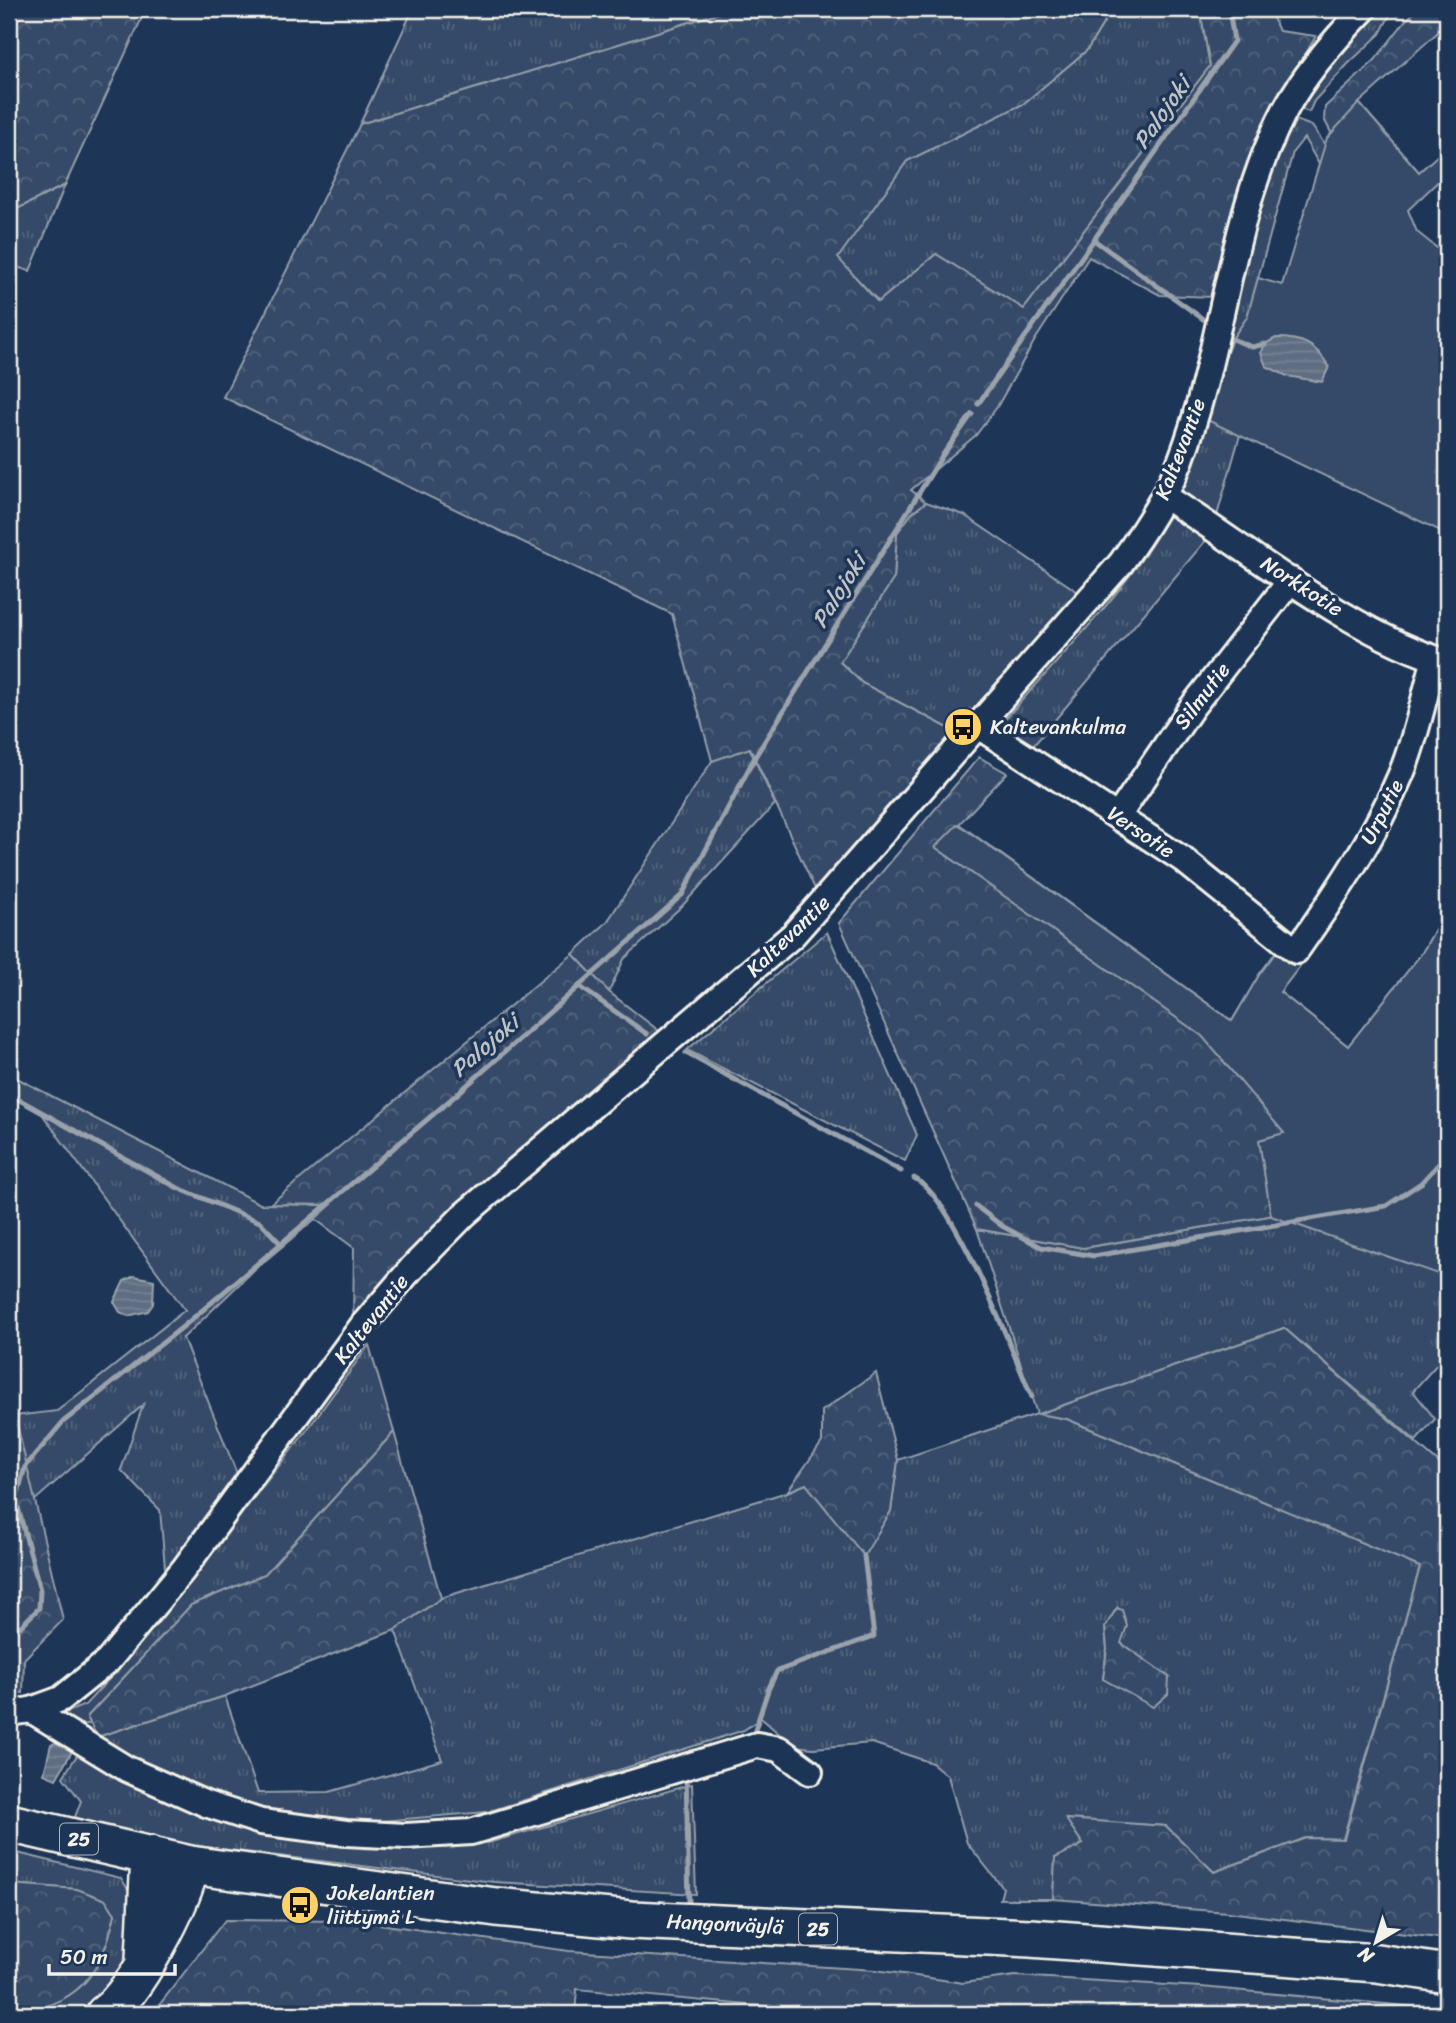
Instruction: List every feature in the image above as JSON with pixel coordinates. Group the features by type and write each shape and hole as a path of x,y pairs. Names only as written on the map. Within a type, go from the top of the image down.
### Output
{"highway":[{"name":"Hangonväylä","path":"9,1823 190,1865 496,1907 631,1920 1044,1939 1377,1963 1447,1974"},
{"path":"145,1960 150,1856"},
{"path":"106,2014 129,1991 187,1886 190,1865"}],"street":[{"name":"Kaltevantie","path":"20,1711 71,1693 93,1676 183,1570 362,1326 411,1269 465,1214 793,935 1121,563 1147,528 1180,462 1203,391 1244,220 1275,132 1296,91 1364,9"},
{"name":"Norkkotie","path":"1164,496 1357,621 1441,660"},
{"name":"Silmutie","path":"1118,816 1192,707 1291,580"},
{"name":"Urputie","path":"1296,951 1349,876 1389,801 1441,660"},
{"name":"Versotie","path":"978,726 1182,859 1296,951"},
{"path":"20,1711 127,1769 194,1800 261,1822 346,1833 406,1836 471,1832 757,1745 779,1749 810,1772"}],"green space":[{"path":"9,9 146,9 65,185 9,213"},
{"path":"413,9 732,9 360,124"},
{"path":"732,9 1112,9 1087,50 1023,104 907,161 838,258 878,302 936,254 1024,309 1210,66 1200,9 1269,9 1279,31 1316,36 1281,96 1214,297 1160,295 1089,257 1035,340 997,407 976,435 911,490 926,502 912,513 897,533 894,578 840,662 862,683 954,731 815,889 750,748 712,761 672,614 223,397 360,124"},
{"path":"1112,9 1200,9 1210,66 1024,309 936,254 879,302 837,258 907,161 1023,104 1087,50"},
{"path":"1376,9 1393,9 1380,34 1314,101 1309,112 1295,107 1355,30"},
{"path":"1418,9 1447,9 1447,24 1359,103 1419,172 1341,152 1324,119 1325,107 1375,60"},
{"path":"1359,103 1419,172 1447,147 1447,173 1408,210 1417,232 1447,256 1447,534 1203,418 1232,339 1247,317 1258,278 1282,285 1327,138"},
{"path":"1290,118 1312,126 1325,145 1434,366 1304,138 1293,152 1242,336 1265,404 1240,435 1216,519 1179,493 1254,211"},
{"path":"65,185 30,271 9,265 9,213"},
{"path":"926,502 964,515 1078,592 954,731 862,683 840,662 894,578 897,533 912,513"},
{"path":"1170,513 1207,539 1034,745 1000,725 1113,597 1153,542"},
{"path":"749,747 775,804 682,906 624,959 609,992 573,954 607,922 712,761"},
{"path":"979,757 1007,773 959,824 1232,1021 1259,975 1279,948 1300,966 1280,992 1348,1046 1422,953 1447,908 1402,1193 1083,1248 977,1229 839,923"},
{"path":"958,824 1232,1021 1259,975 1279,948 1300,966 1280,992 1348,1046 1422,953 1447,908 1447,1277 1271,1216 1259,1140 1284,1133 1202,1036 935,847"},
{"path":"827,932 917,1135 905,1161 687,1050"},
{"path":"573,954 609,992 663,1034 532,1140 456,1208 353,1323 354,1248 315,1219 331,1205 270,1204"},
{"path":"9,1074 260,1204 332,1205 254,1270 183,1338 239,1479 166,1579 160,1510 121,1470 143,1405 33,1502 14,1416 57,1411 185,1310 42,1114 9,1096"},
{"path":"1447,1185 1447,1353 1413,1391 1435,1419 1416,1441 1284,1328 1039,1414 1067,1419 1420,1567 1343,1839 1306,1838 1214,1872 1166,1826 1067,1820 1083,1844 1055,1859 1053,1899 1000,1899 1003,1888 967,1843 948,1776 932,1763 872,1743 813,1748 793,1746 761,1718 744,1730 487,1812 369,1822 274,1814 202,1794 130,1761 97,1737 225,1696 258,1793 329,1792 442,1760 395,1630 441,1598 806,1484 891,1511 898,1460 1037,1414 977,1229 1084,1248","holes":["1117,1608 1120,1643 1169,1677 1103,1679 1107,1649 1105,1627"]},
{"path":"1284,1328 1447,1470 1447,1939 1228,1912 1053,1899 1055,1858 1083,1844 1066,1819 1166,1826 1214,1872 1306,1838 1344,1839 1420,1567 1067,1419 1038,1414"},
{"path":"369,1345 394,1432 265,1574 191,1605 88,1716 91,1724 65,1725 60,1721 63,1714 85,1705 123,1664 304,1434"},
{"path":"876,1373 898,1460 891,1511 864,1556 806,1484 787,1492 822,1442 822,1411"},
{"path":"9,1390 63,1620 24,1659 23,1693 9,1691"},
{"path":"394,1432 441,1598 395,1630 225,1696 97,1737 87,1717 191,1605 265,1574"},
{"path":"1117,1608 1122,1610 1127,1626 1121,1643 1169,1677 1168,1694 1153,1707 1103,1679 1107,1649 1105,1627"},
{"path":"81,1749 174,1805 488,1843 692,1784 696,1894 494,1882 154,1841 75,1817 81,1801 63,1777"},
{"path":"9,1851 121,1878 132,1896 130,1958 95,2004 77,2014 9,2014 52,2004 82,1985 102,1956 115,1914 77,1889 9,1884"},
{"path":"9,1884 77,1889 106,1900 115,1914 102,1955 82,1985 52,2004 9,2014"},
{"path":"225,1920 358,1921 569,1951 876,1970 963,1983 1015,1976 1201,1987 1407,2006 1447,2014 914,2014 747,2005 577,1989 575,2014 148,2014 160,2004"}],"shaded area":[{"path":"1276,338 1301,341 1319,353 1329,367 1322,382 1287,376 1266,366 1261,353 1265,344"},
{"path":"134,1276 154,1280 153,1304 148,1311 128,1316 120,1312 114,1302 124,1281"},
{"path":"67,1741 75,1746 56,1779 44,1774 51,1744"}],"waterway":[{"name":"Palojoki","path":"978,404 1234,41 1229,9"},
{"path":"1094,240 1203,319"},
{"path":"1232,339 1252,347 1265,344"},
{"name":"Palojoki","path":"9,1633 20,1627 39,1608 40,1590 16,1500 25,1467 63,1422 185,1325 456,1095 682,895 755,757 942,456 972,414"},
{"path":"579,986 647,1034"},
{"path":"686,1053 901,1171"},
{"path":"9,1094 178,1188 260,1222 281,1244"},
{"path":"976,1206 1002,1226 1041,1247 1094,1256 1386,1206 1421,1183 1447,1155"},
{"path":"914,1178 930,1191 964,1244 1032,1397"},
{"path":"749,1735 754,1733 777,1671 874,1636 864,1556"},
{"path":"686,1773 689,1904"}],"place":[{"name":"Kaltevankulma","path":"963,727"},
{"name":"Jokelantien liittymä L","path":"300,1905"}]}
